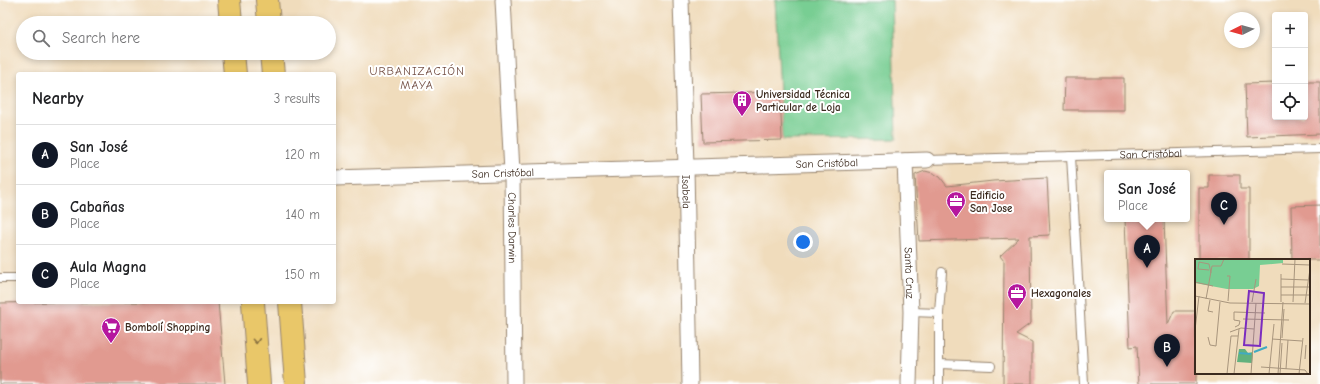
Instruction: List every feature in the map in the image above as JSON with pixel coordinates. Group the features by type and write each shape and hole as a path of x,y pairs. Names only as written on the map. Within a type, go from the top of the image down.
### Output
{"main road":[{"path":"229,0 230,16"},
{"path":"267,0 268,16"},
{"path":"234,60 235,72"},
{"path":"272,60 273,72"},
{"path":"253,304 259,384"},
{"path":"290,304 296,384"}],"street":[{"name":"Charles Darwin","path":"503,0 512,172 514,384"},
{"name":"Isabela","path":"681,0 690,384"},
{"name":"San Cristóbal","path":"336,178 927,160"},
{"name":"Santa Cruz","path":"905,161 911,312 909,384"}],"lane":[{"name":"San Cristóbal","path":"927,160 1320,149"},
{"path":"1071,156 1084,384"},
{"path":"939,384 939,312 942,272"},
{"path":"0,278 16,278"},
{"path":"911,312 939,312"},
{"path":"939,364 991,366"}],"green space":[{"path":"775,0 892,0 896,139 782,140"}],"building":[{"path":"1065,78 1124,78 1124,110 1064,110"},
{"path":"1308,82 1320,82 1320,134 1247,137 1245,84 1272,83 1272,120 1308,120"},
{"name":"Universidad Técnica Particular de Loja","path":"780,92 782,140 703,142 701,94"},
{"path":"925,171 940,177 947,186 993,181 1047,178 1050,235 1030,236 1031,323 1016,334 1032,342 1032,384 1003,384 1004,261 1000,256 1019,238 919,241 915,175"},
{"path":"1209,175 1240,175 1240,189 1249,189 1249,259 1199,259 1199,188 1209,188"},
{"path":"1320,205 1320,260 1292,259 1291,206"},
{"path":"1125,222 1164,222 1168,324 1174,311 1195,311 1196,384 1139,384 1137,346 1130,347"},
{"name":"Bombolí Shopping","path":"0,303 218,304 225,384 0,384"}],"place":[{"name":"Universidad Técnica Particular de Loja","path":"742,117"},
{"name":"Edificio San Jose","path":"956,218"},
{"name":"Aula Magna","path":"1224,225"},
{"name":"San José","path":"1147,268"},
{"name":"Hexagonales","path":"1017,310"},
{"name":"Bombolí Shopping","path":"111,344"},
{"name":"Cabañas","path":"1167,367"}],"district":[{"name":"URBANIZACIÓN MAYA","path":"417,78"}]}
